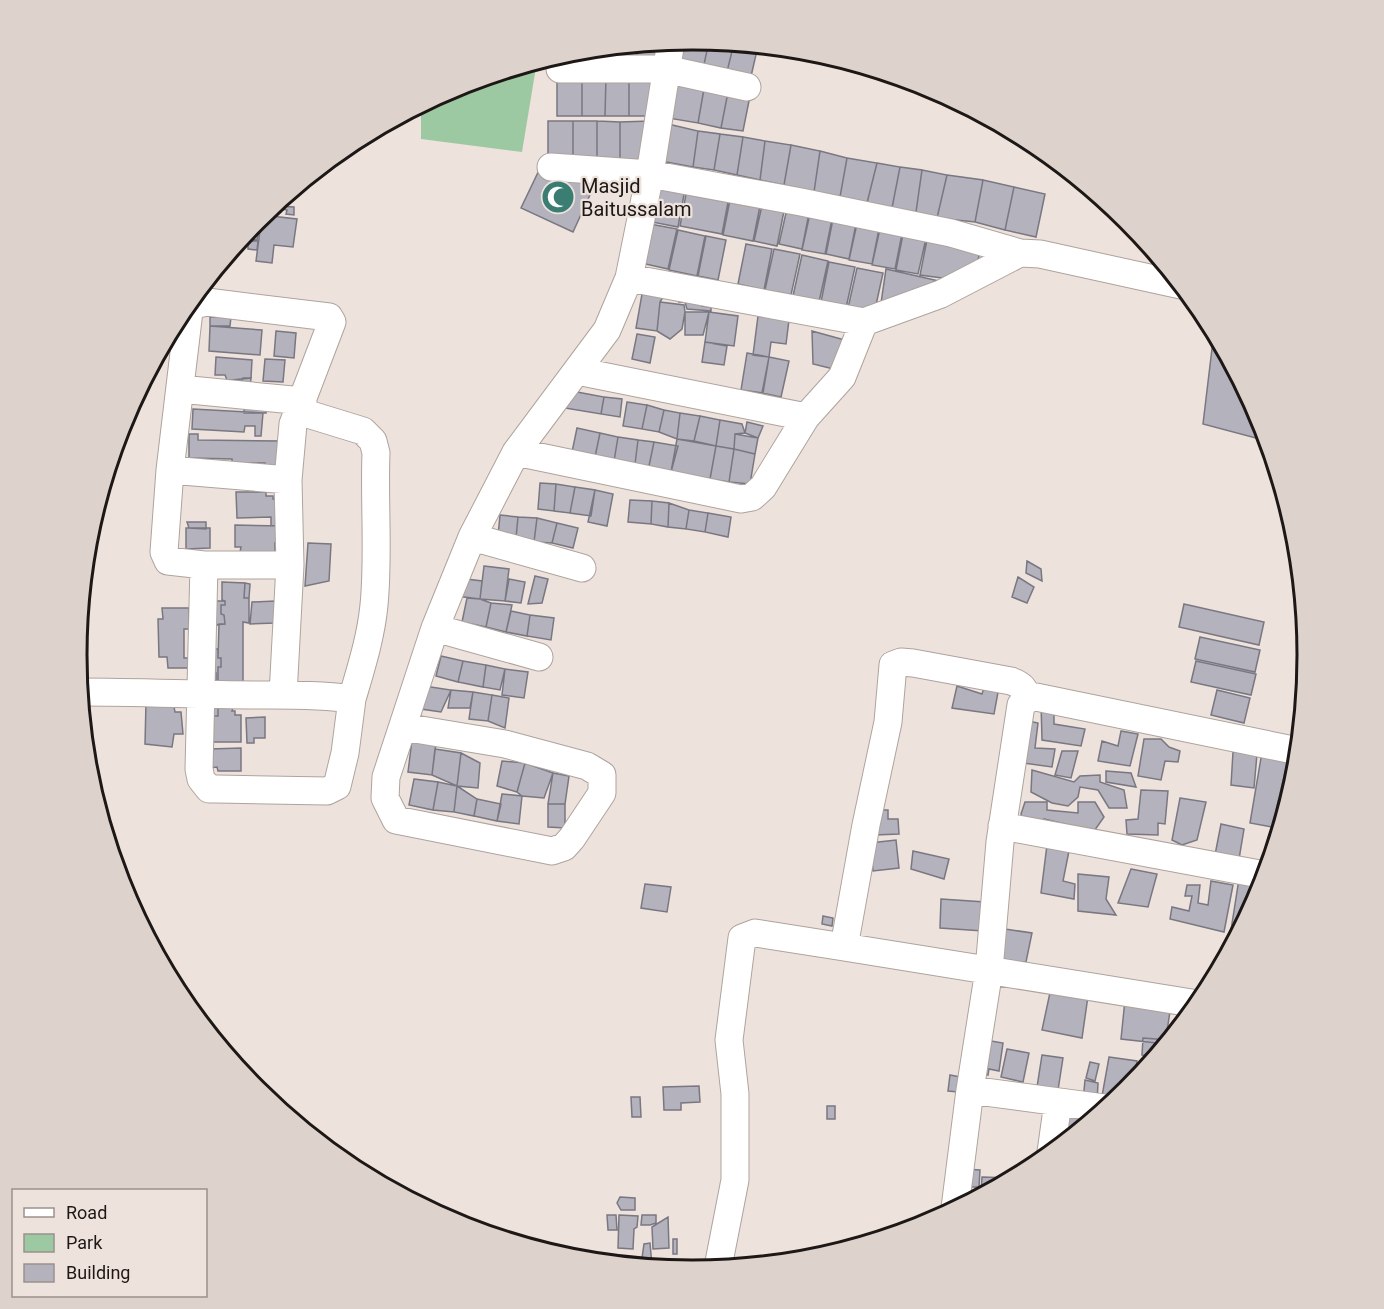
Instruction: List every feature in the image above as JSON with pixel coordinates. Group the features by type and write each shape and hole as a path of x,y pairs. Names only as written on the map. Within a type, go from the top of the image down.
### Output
{"street":[{"path":"403,727 505,744 587,766 602,775 602,793 572,838 564,846 552,851 396,820 385,798 386,777 435,628 472,537 516,452 607,330 629,278 650,174 669,51"},
{"path":"560,69 665,69 747,87"},
{"path":"551,167 650,174 801,202 951,233 1020,253 1040,254 1169,282"},
{"path":"629,278 864,322 941,294 1020,253"},
{"path":"200,303 220,303 331,318 332,325 293,424 288,480 290,565 283,695"},
{"path":"188,320 170,471 165,556 168,561 204,565 290,565"},
{"path":"516,452 741,499 752,497 763,488 806,417 842,377 864,322"},
{"path":"577,371 806,417"},
{"path":"180,389 300,406 363,431 374,441 377,533 374,605 370,636 352,699 345,753 337,786 333,789 327,791 209,789 204,785 199,769 204,565"},
{"path":"170,471 288,480"},
{"path":"472,537 582,568"},
{"path":"435,628 539,657"},
{"path":"844,947 866,825 888,722 893,665 902,662 912,663 1011,681 1024,688 1028,699"},
{"path":"88,692 318,695 352,699"},
{"path":"956,1199 989,969 1002,826 1021,705 1028,699 1036,697 1289,749"},
{"path":"1002,826 1256,873"},
{"path":"720,1259 735,1180 735,1094 729,1040 742,938 755,933 1187,1002"},
{"path":"970,1090 1094,1107"},
{"path":"1053,1139 1058,1102"}],"green space":[{"path":"536,70 522,152 421,139 421,114 460,96"}],"building":[{"path":"677,50 707,50 702,74 673,68"},
{"path":"707,50 732,51 725,80 702,74"},
{"path":"667,51 667,58 637,57 637,53"},
{"path":"732,51 756,53 749,85 725,80"},
{"path":"637,53 637,57 614,57 614,55"},
{"path":"557,76 582,76 582,116 557,116"},
{"path":"582,76 606,77 605,116 582,116"},
{"path":"606,77 629,77 629,116 605,116"},
{"path":"629,77 655,77 655,116 629,116"},
{"path":"675,77 705,83 698,123 668,118"},
{"path":"705,83 729,87 721,128 698,123"},
{"path":"729,87 751,91 743,131 721,128"},
{"path":"548,121 573,121 573,161 548,160"},
{"path":"573,121 597,121 597,161 573,161"},
{"path":"597,121 620,122 620,161 597,161"},
{"path":"651,121 646,161 620,161 620,122"},
{"path":"668,124 698,131 693,167 661,161"},
{"path":"698,131 720,134 714,170 693,167"},
{"path":"720,134 743,137 737,175 714,170"},
{"path":"743,137 765,141 760,180 737,175"},
{"path":"765,141 791,145 784,185 760,180"},
{"path":"791,145 820,151 814,192 784,185"},
{"path":"820,151 847,158 840,197 814,192"},
{"path":"847,158 877,163 867,203 840,197"},
{"name":"Masjid Baitussalam","path":"543,162 594,186 573,232 521,208"},
{"path":"877,163 900,167 892,208 867,203"},
{"path":"900,167 922,170 916,212 892,208"},
{"path":"922,170 947,175 937,218 916,212"},
{"path":"947,175 983,180 975,222 937,218"},
{"path":"983,180 1014,187 1005,230 975,222"},
{"path":"659,184 685,189 678,227 652,222"},
{"path":"1014,187 1045,194 1036,237 1005,230"},
{"path":"687,189 729,197 722,234 680,226"},
{"path":"731,195 761,201 753,241 723,235"},
{"path":"763,201 785,206 777,246 754,241"},
{"path":"788,204 810,208 802,249 779,244"},
{"path":"286,207 294,207 294,215 286,214 287,210 283,209"},
{"path":"811,209 833,214 825,254 802,250"},
{"path":"834,214 857,219 849,259 826,254"},
{"path":"275,217 297,219 293,247 274,245 272,263 256,261 260,231 264,227"},
{"path":"858,219 880,224 872,264 849,260"},
{"path":"650,224 677,229 668,269 641,263"},
{"path":"881,224 903,229 895,269 872,265"},
{"path":"904,229 927,234 918,274 896,270"},
{"path":"678,230 705,236 697,276 669,270"},
{"path":"928,235 981,248 977,264 942,278 920,275"},
{"path":"706,236 726,240 718,280 698,276"},
{"path":"251,241 258,241 257,250 248,249"},
{"path":"746,244 772,249 764,290 738,284"},
{"path":"774,249 800,254 791,295 765,290"},
{"path":"802,255 828,261 819,302 793,296"},
{"path":"829,262 855,267 846,308 821,302"},
{"path":"857,268 883,273 874,314 848,308"},
{"path":"886,269 939,281 880,310"},
{"path":"642,294 663,297 660,302 657,331 636,328"},
{"path":"680,296 703,298 702,306 711,307 711,311 687,309 685,302 679,302"},
{"path":"660,302 684,305 682,329 670,339 657,331"},
{"path":"685,312 709,312 703,335 685,335"},
{"path":"709,312 738,316 734,346 705,342"},
{"path":"758,316 789,320 786,344 771,342 769,357 753,355"},
{"path":"210,317 231,317 230,326 210,326"},
{"path":"210,326 262,330 260,355 209,351"},
{"path":"276,331 296,333 294,358 274,356"},
{"path":"812,331 852,342 842,371 813,364"},
{"path":"637,334 655,337 650,363 632,359"},
{"path":"705,342 727,346 724,365 702,362"},
{"path":"1212,346 1235,387 1257,438 1203,424"},
{"path":"747,353 769,357 763,393 741,390"},
{"path":"216,357 252,360 251,378 243,378 242,381 227,380 225,375 215,375"},
{"path":"769,357 789,361 781,397 762,393"},
{"path":"265,359 285,360 283,382 263,381"},
{"path":"251,378 250,389 233,387 232,380"},
{"path":"577,392 604,397 601,414 565,408"},
{"path":"604,397 622,399 620,417 601,414"},
{"path":"244,401 266,408 266,413 244,413"},
{"path":"627,402 647,405 642,429 623,426"},
{"path":"647,405 664,410 659,432 642,429"},
{"path":"193,409 263,413 261,436 255,436 255,426 245,426 244,432 192,429"},
{"path":"664,410 680,413 677,439 659,432"},
{"path":"680,413 700,416 694,441 677,439"},
{"path":"700,416 720,420 716,446 694,441"},
{"path":"720,420 742,424 745,433 735,434 734,449 716,446"},
{"path":"747,422 763,426 758,438 745,433"},
{"path":"577,428 600,433 595,457 572,452"},
{"path":"600,433 618,437 614,461 595,457"},
{"path":"189,434 198,434 198,440 281,441 280,467 265,467 265,463 232,463 232,459 189,458"},
{"path":"735,434 758,438 755,454 734,449"},
{"path":"618,437 638,440 635,464 614,461"},
{"path":"677,439 716,446 710,479 671,472"},
{"path":"638,440 654,442 649,466 635,464"},
{"path":"654,442 678,446 671,472 649,466"},
{"path":"716,446 734,449 729,482 710,479"},
{"path":"734,449 755,454 750,484 729,482"},
{"path":"540,483 556,484 554,511 538,509"},
{"path":"556,484 575,487 570,513 554,511"},
{"path":"575,487 595,490 591,516 570,513"},
{"path":"595,490 613,494 607,526 588,522"},
{"path":"236,492 266,492 266,496 281,499 281,525 271,526 271,517 237,518"},
{"path":"630,500 652,501 651,524 628,522"},
{"path":"652,501 669,503 668,527 651,524"},
{"path":"669,503 689,510 686,529 668,527"},
{"path":"689,510 708,513 705,532 686,529"},
{"path":"708,513 731,517 728,537 705,532"},
{"path":"500,515 518,517 516,538 498,536"},
{"path":"518,517 537,518 534,542 516,538"},
{"path":"537,518 557,523 552,543 534,542"},
{"path":"187,522 206,522 206,529 189,528"},
{"path":"557,523 578,528 573,548 552,543"},
{"path":"235,525 285,526 284,543 275,543 275,552 240,552 241,547 235,547"},
{"path":"186,528 210,528 210,548 186,549"},
{"path":"308,543 331,544 329,581 305,586"},
{"path":"1027,561 1041,569 1042,581 1026,573"},
{"path":"484,566 509,569 505,601 480,599"},
{"path":"535,576 548,579 542,603 528,604"},
{"path":"1018,577 1034,587 1027,603 1012,597"},
{"path":"458,578 482,581 480,599 456,596"},
{"path":"509,579 525,582 521,603 505,601"},
{"path":"222,582 245,583 244,598 249,598 249,623 243,622 243,686 222,686 222,681 218,681 218,667 221,667 221,658 218,658 219,624 225,624 224,615 221,614 221,605 225,605 225,601 222,600"},
{"path":"245,583 250,584 249,598 244,598"},
{"path":"467,598 491,603 486,627 462,622"},
{"path":"213,601 225,601 225,605 221,605 221,614 224,615 225,624 213,625"},
{"path":"275,601 275,623 250,624 252,602"},
{"path":"491,603 512,605 506,632 486,627"},
{"path":"1184,604 1264,622 1259,645 1179,627"},
{"path":"162,608 189,608 189,629 184,629 184,658 189,658 189,668 168,668 167,657 159,657 158,619 163,619"},
{"path":"511,611 530,615 527,636 506,632"},
{"path":"530,615 554,618 551,640 527,636"},
{"path":"1200,637 1260,650 1255,672 1195,659"},
{"path":"213,649 218,649 218,658 221,658 221,667 218,667 218,681 222,681 216,683 216,673 213,673"},
{"path":"441,656 463,661 458,682 436,676"},
{"path":"463,661 486,665 483,687 458,682"},
{"path":"1196,661 1256,674 1251,695 1191,682"},
{"path":"486,665 505,669 500,690 483,687"},
{"path":"505,669 528,672 524,698 502,695"},
{"path":"986,682 999,687 994,714 952,708 957,686 982,694"},
{"path":"424,686 451,690 441,712 421,709"},
{"path":"451,690 473,692 470,708 448,708"},
{"path":"1217,690 1250,698 1244,723 1211,715"},
{"path":"473,692 492,695 488,721 469,719"},
{"path":"492,695 509,698 505,728 488,721"},
{"path":"146,702 173,702 175,712 181,712 183,734 174,734 172,747 145,744"},
{"path":"1041,703 1054,704 1054,724 1085,729 1081,746 1042,740"},
{"path":"212,704 218,708 218,716 212,716"},
{"path":"218,708 233,708 235,715 241,715 241,742 207,742 207,716 218,716"},
{"path":"265,717 265,738 254,738 254,743 247,743 246,718"},
{"path":"1024,720 1038,723 1035,748 1055,749 1052,767 1016,762"},
{"path":"1121,731 1138,734 1130,766 1098,761 1102,741 1118,746"},
{"path":"1144,739 1161,739 1169,747 1180,751 1178,762 1165,761 1161,780 1138,776"},
{"path":"412,740 436,743 432,775 408,772"},
{"path":"241,748 241,771 218,771 217,767 210,768 210,749"},
{"path":"435,749 461,753 457,786 432,775"},
{"path":"1062,751 1078,751 1071,778 1055,775"},
{"path":"1233,752 1257,754 1254,788 1231,785"},
{"path":"1262,752 1287,760 1271,827 1250,823"},
{"path":"461,753 480,763 478,788 457,786"},
{"path":"502,761 525,763 517,792 497,786"},
{"path":"525,763 553,773 544,798 522,796 517,792"},
{"path":"1032,770 1074,782 1080,776 1100,775 1100,782 1124,790 1127,808 1109,808 1098,790 1080,787 1078,797 1068,806 1052,803 1031,792"},
{"path":"1106,771 1131,773 1136,787 1106,782"},
{"path":"553,773 569,776 565,804 548,804"},
{"path":"414,779 438,782 433,810 409,805"},
{"path":"438,782 457,786 454,812 433,810"},
{"path":"457,786 477,799 474,816 454,812"},
{"path":"1141,790 1168,791 1165,824 1158,823 1158,835 1127,834 1126,820 1138,819"},
{"path":"502,794 522,796 519,824 497,821"},
{"path":"1180,798 1206,802 1197,840 1182,845 1172,840"},
{"path":"477,799 501,804 497,821 474,816"},
{"path":"1025,802 1047,802 1047,810 1078,813 1078,802 1095,802 1104,817 1092,834 1073,826 1044,819 1043,826 1025,822 1021,814"},
{"path":"548,804 565,804 565,828 548,827"},
{"path":"875,810 888,810 888,819 898,819 899,834 875,835"},
{"path":"1221,824 1244,829 1238,865 1214,860"},
{"path":"896,840 899,868 873,871 870,843"},
{"path":"1047,845 1069,851 1063,881 1075,884 1074,899 1041,893"},
{"path":"913,851 949,859 944,879 911,869"},
{"path":"1131,869 1157,874 1148,907 1118,903"},
{"path":"1078,874 1109,877 1106,899 1116,915 1078,911"},
{"path":"1239,879 1252,882 1235,922 1231,929"},
{"path":"1211,881 1233,885 1224,932 1170,919 1172,907 1189,911 1192,896 1185,896 1187,885 1200,885 1198,903 1208,905"},
{"path":"645,884 671,887 667,912 641,908"},
{"path":"941,899 985,902 983,931 940,928"},
{"path":"823,916 833,918 832,926 822,924"},
{"path":"1005,929 1032,933 1026,962 1002,962"},
{"path":"1051,988 1088,996 1082,1038 1042,1030"},
{"path":"1125,1000 1171,1005 1167,1029 1155,1043 1121,1039"},
{"path":"1143,1038 1158,1039 1145,1055 1142,1055"},
{"path":"980,1039 1003,1043 999,1071 989,1069 988,1075 975,1072"},
{"path":"1007,1049 1029,1053 1023,1082 1001,1077"},
{"path":"1042,1055 1063,1058 1058,1090 1037,1087"},
{"path":"1109,1057 1137,1061 1120,1082 1105,1096 1102,1096"},
{"path":"1090,1062 1099,1064 1095,1081 1086,1078"},
{"path":"950,1075 961,1077 958,1092 948,1091"},
{"path":"1085,1080 1098,1083 1097,1102 1083,1101"},
{"path":"699,1086 700,1102 681,1103 681,1110 664,1110 663,1087"},
{"path":"631,1097 640,1097 641,1117 632,1117"},
{"path":"827,1106 835,1106 835,1119 827,1119"},
{"path":"1062,1107 1089,1111 1060,1134"},
{"path":"964,1169 980,1170 979,1186 963,1187"},
{"path":"982,1177 995,1177 994,1178 982,1185"},
{"path":"620,1197 635,1198 635,1210 621,1210 617,1203"},
{"path":"607,1215 616,1215 617,1230 608,1230"},
{"path":"619,1215 638,1216 637,1227 634,1229 633,1249 618,1248"},
{"path":"642,1215 656,1215 656,1223 641,1225"},
{"path":"668,1217 669,1248 653,1249 652,1227"},
{"path":"673,1239 677,1239 677,1254 673,1254"},
{"path":"650,1243 651,1258 642,1257 644,1244"}],"place":[{"name":"Masjid Baitussalam","path":"558,197"}]}
